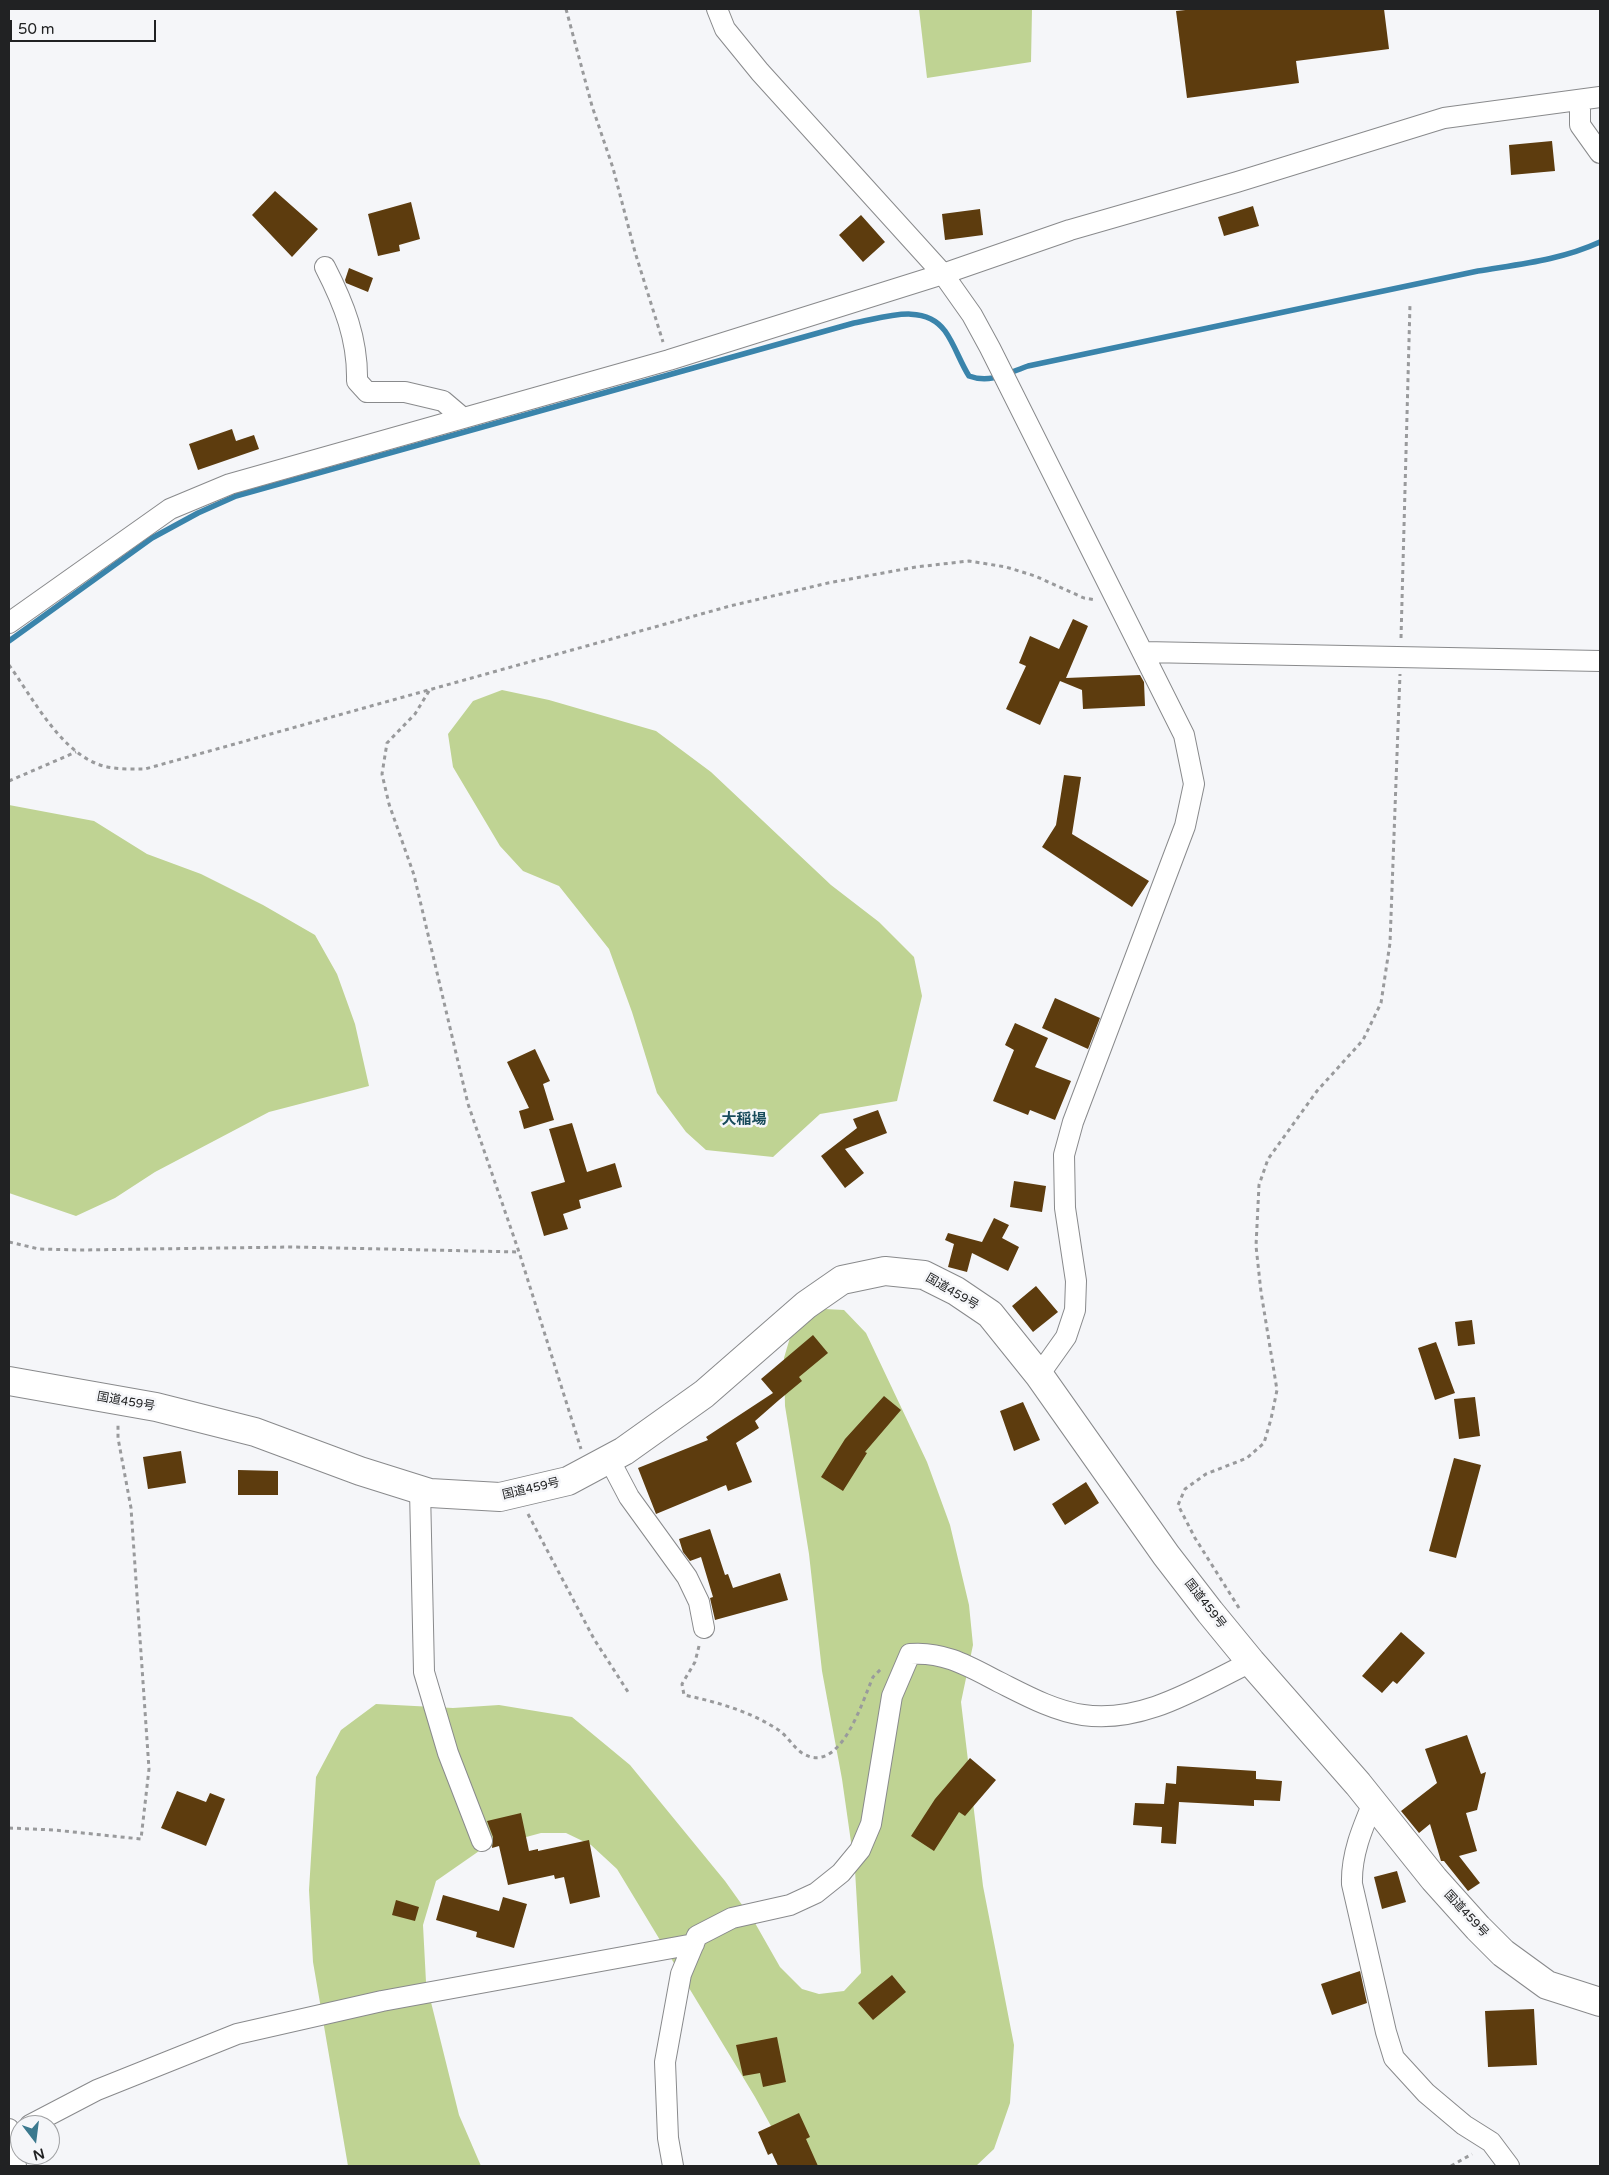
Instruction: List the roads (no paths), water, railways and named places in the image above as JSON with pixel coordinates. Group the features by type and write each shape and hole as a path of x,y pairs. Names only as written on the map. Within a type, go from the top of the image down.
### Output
{"highway":[{"name":"国道459号","path":"9,1381 156,1407 255,1432 360,1471 430,1493 500,1497 568,1481 624,1451 704,1394 806,1304 842,1280 885,1271 924,1275 970,1300 990,1314 1039,1375 1166,1555 1251,1662 1373,1803 1434,1879 1503,1953 1547,1985 1600,2002"}],"street":[{"path":"717,9 725,29 760,72 943,274 972,315 1144,652 1184,735 1194,784 1184,826 1073,1122 1064,1155 1065,1208 1076,1281 1075,1310 1066,1337 1039,1375"},
{"path":"9,623 170,509 230,484 669,360 943,274 1070,230 1237,182 1444,118 1600,97"},
{"path":"1580,101 1580,125 1600,153"},
{"path":"324,267 344,304 358,357 357,382 367,392 405,392 442,401 463,418"},
{"path":"1144,652 1600,661"},
{"path":"599,1464 629,1497 687,1577 699,1602 704,1628"},
{"path":"420,1490 424,1672 448,1753 482,1840"},
{"path":"673,2166 668,2138 665,2062 681,1974 697,1936 732,1918 790,1905 816,1892 841,1873 860,1850 871,1824 892,1696 910,1654 926,1652 957,1660 1036,1700 1083,1715 1117,1716 1147,1710 1177,1698 1251,1662"},
{"path":"1373,1803 1358,1840 1351,1870 1352,1884 1386,2032 1394,2058 1426,2093 1464,2125 1491,2142 1509,2166"},
{"path":"49,2115 97,2090 237,2034 372,2003 694,1944"}],"waterway":[{"path":"9,641 152,538 198,513 236,496 854,323 902,314 915,314 926,317 936,322 945,331 969,376 984,379 1028,366 1478,271 1555,257 1600,242"}],"district":[{"name":"大稲場","path":"744,1120"}]}
